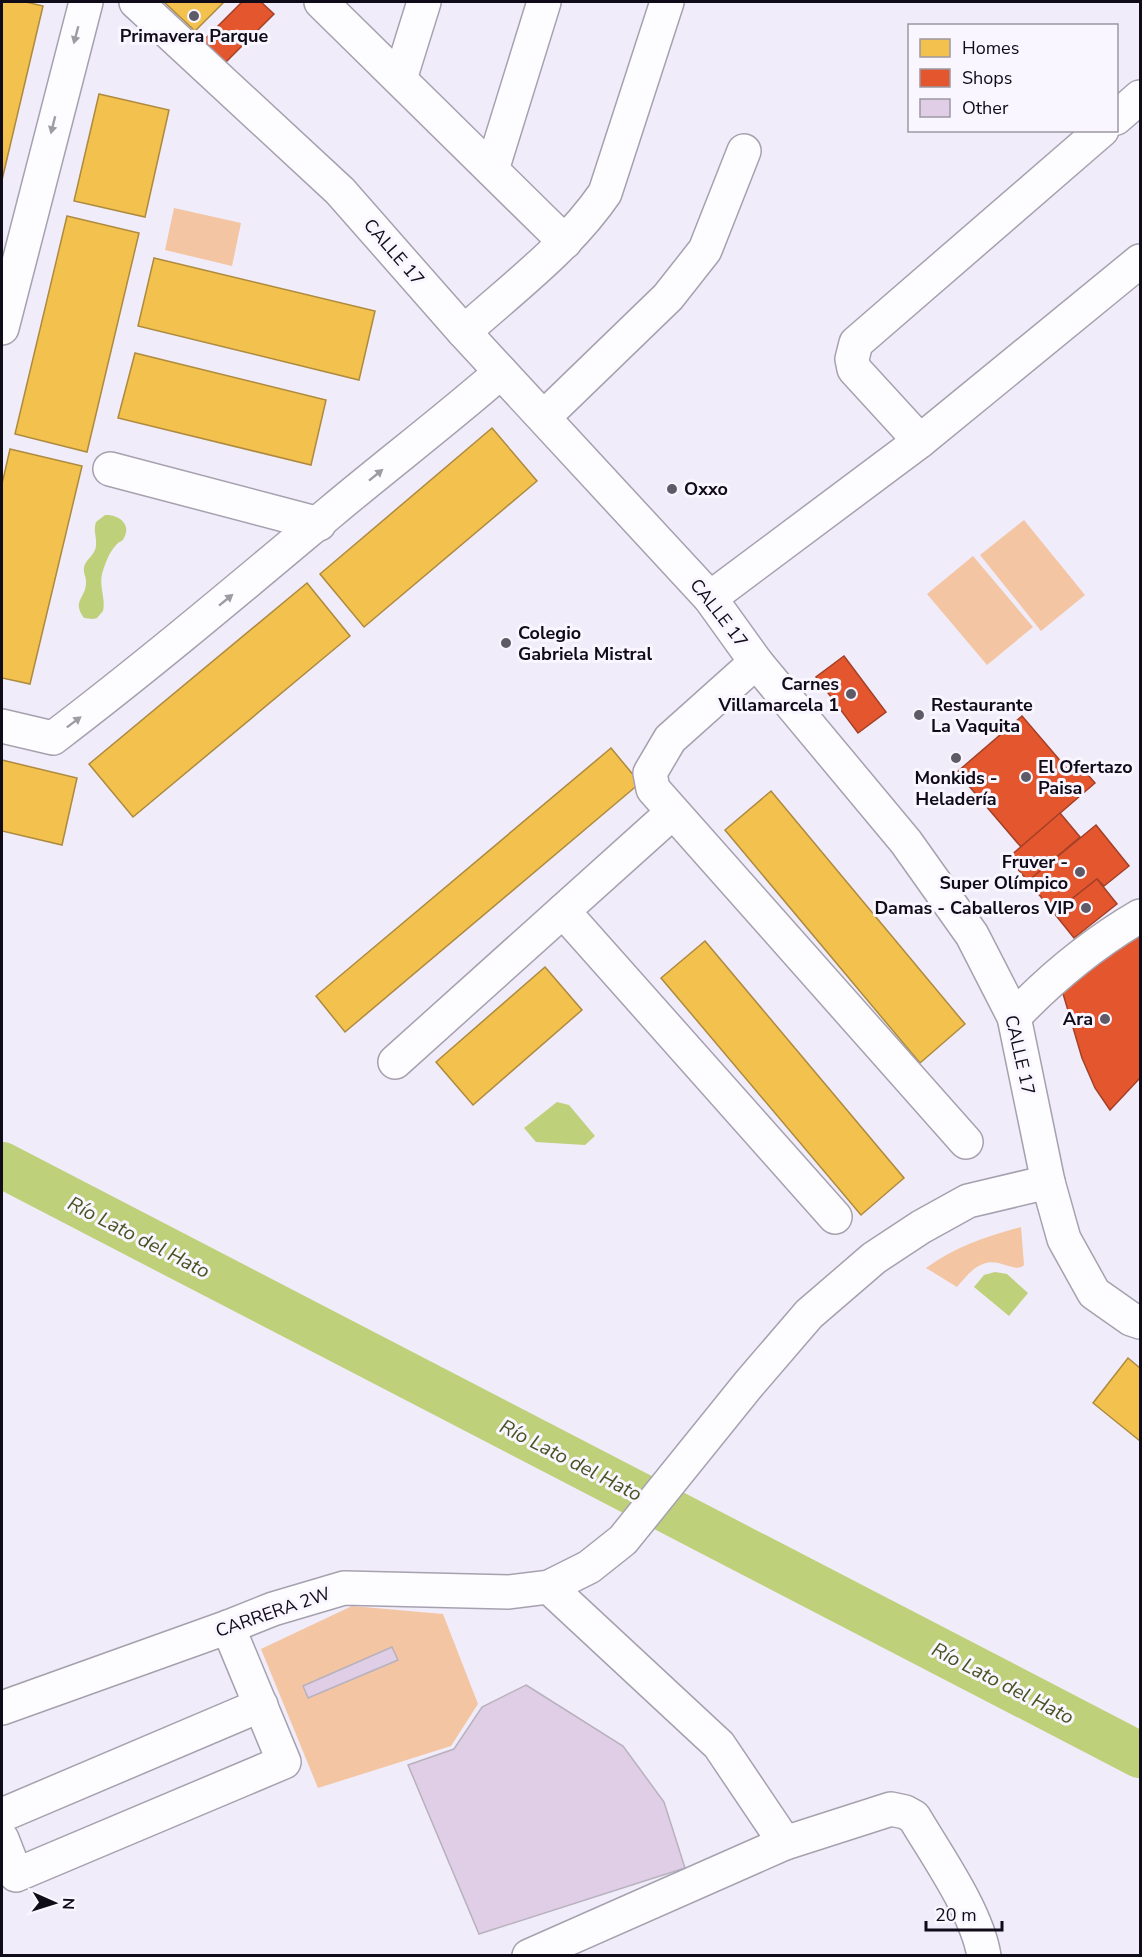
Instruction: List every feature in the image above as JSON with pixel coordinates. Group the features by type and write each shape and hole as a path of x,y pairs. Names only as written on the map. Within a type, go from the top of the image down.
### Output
{"street":[{"path":"2,328 86,2"},
{"name":"CALLE 17","path":"136,2 340,191 464,332 710,598 756,662 906,842 972,935 1014,1017 1048,1182 1064,1239 1094,1293 1131,1319 1140,1322"},
{"path":"321,2 565,242"},
{"path":"400,80 424,2"},
{"path":"492,170 544,2"},
{"path":"464,332 565,242 590,215 605,193 667,2"},
{"path":"1118,116 1140,97"},
{"path":"920,441 854,369 852,358 856,343 1100,132"},
{"path":"544,417 669,297 705,250 744,151"},
{"path":"710,598 920,441 1140,261"},
{"path":"2,726 53,738 127,681 501,372"},
{"path":"110,469 319,524"},
{"path":"756,662 670,739 650,773 653,789 966,1142"},
{"path":"395,1062 674,812"},
{"path":"563,911 835,1217"},
{"path":"1014,1017 1047,983 1109,935 1140,916"},
{"name":"CARRERA 2W","path":"2,1708 273,1609 344,1588 509,1592 549,1587 589,1567 622,1540 641,1519 748,1385 809,1314 874,1258 921,1227 968,1201 1048,1182"},
{"path":"549,1587 718,1745 785,1843"},
{"path":"2,1839 16,1875 284,1762 228,1627"},
{"path":"2,1815 261,1705"},
{"path":"529,1956 785,1843 891,1809 914,1817 971,1915 982,1940 984,1956"}],"shaded area":[{"path":"174,208 241,223 232,266 165,250"},
{"path":"105,515 119,518 125,524 126,533 110,554 102,574 103,611 97,618 84,618 80,612 79,603 86,587 84,567 95,549 96,522"},
{"path":"1024,520 1085,595 1041,631 980,555"},
{"path":"973,556 1033,627 987,665 927,594"},
{"path":"557,1102 569,1105 595,1136 585,1145 536,1142 524,1128"},
{"path":"1021,1227 1024,1265 1021,1267 989,1262 972,1271 957,1287 926,1268 972,1243"},
{"path":"995,1272 1007,1274 1028,1293 1009,1316 974,1287 984,1275"},
{"path":"352,1606 443,1614 478,1704 451,1746 318,1788 261,1649"}],"building: Homes":[{"path":"2,2 26,2 43,6 2,180"},
{"name":"Primavera Parque","path":"164,2 224,2 195,31"},
{"path":"99,94 169,110 145,217 74,201"},
{"path":"67,216 139,233 87,452 15,434"},
{"path":"154,258 375,311 359,380 138,326"},
{"path":"135,353 326,400 311,465 118,418"},
{"path":"492,428 537,481 364,627 320,574"},
{"path":"10,449 82,466 30,684 2,678 2,484"},
{"path":"307,583 350,636 133,817 89,764"},
{"path":"611,748 640,783 345,1032 316,996"},
{"path":"2,760 77,778 62,845 2,831"},
{"path":"771,791 965,1024 920,1063 725,830"},
{"path":"705,941 904,1178 861,1215 661,978"},
{"path":"545,967 582,1010 473,1105 436,1062"},
{"path":"1128,1358 1140,1368 1140,1441 1093,1403"}],"building: Shops":[{"path":"242,2 261,2 274,14 225,63 203,41"},
{"name":"Carnes Villamarcela 1","path":"844,656 886,712 858,733 816,677"},
{"name":"El Ofertazo Paisa","path":"1022,716 1069,771 1081,767 1095,783 1021,847 957,772"},
{"path":"1060,813 1080,837 1028,881 1008,858"},
{"name":"Fruver - Super Olímpico","path":"1096,825 1129,866 1104,886 1097,879 1054,913 1028,881"},
{"name":"Damas - Caballeros VIP","path":"1097,879 1117,904 1074,938 1054,913"},
{"name":"Ara","path":"1140,923 1140,1078 1110,1110 1095,1088 1082,1058 1059,980"}],"building: Other":[{"path":"392,1647 398,1660 308,1698 303,1686"},
{"path":"526,1685 623,1746 664,1802 685,1868 479,1934 408,1765 454,1749 482,1707"}],"waterway":[{"name":"Río Lato del Hato","path":"2,1165 1140,1755"}],"place":[{"name":"Primavera Parque","path":"194,16"},
{"name":"Oxxo","path":"672,489"},
{"name":"Colegio Gabriela Mistral","path":"506,643"},
{"name":"Carnes Villamarcela 1","path":"851,694"},
{"name":"Restaurante La Vaquita","path":"919,715"},
{"name":"Monkids - Heladería","path":"956,758"},
{"name":"El Ofertazo Paisa","path":"1026,777"},
{"name":"Fruver - Super Olímpico","path":"1080,872"},
{"name":"Damas - Caballeros VIP","path":"1086,908"},
{"name":"Ara","path":"1105,1019"}]}
